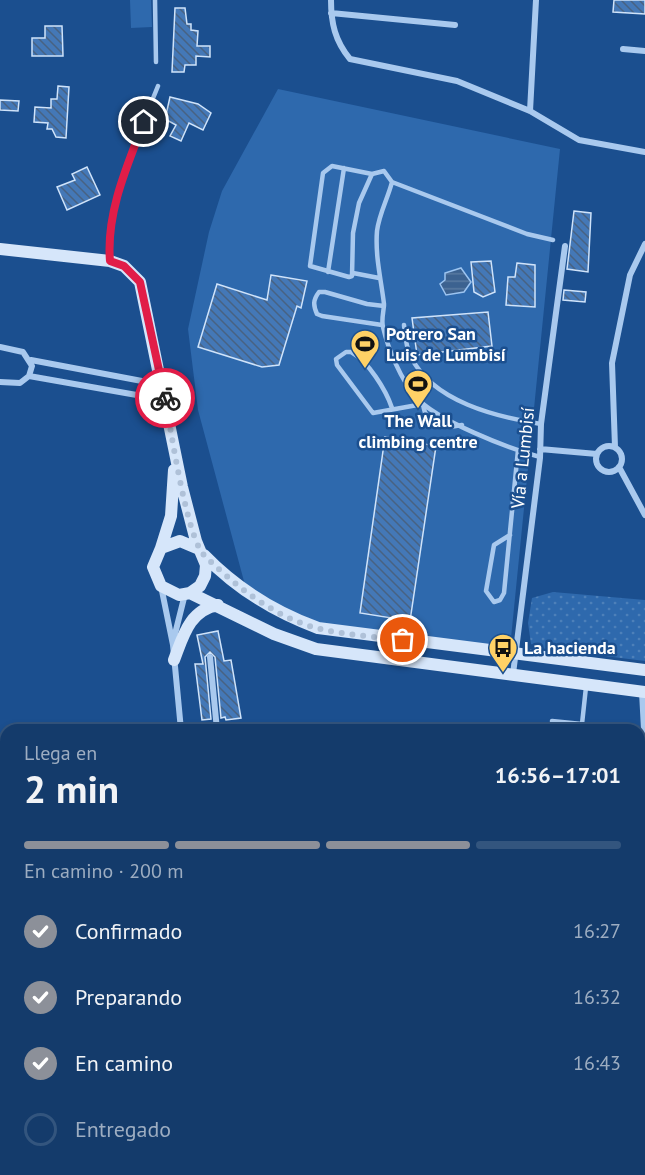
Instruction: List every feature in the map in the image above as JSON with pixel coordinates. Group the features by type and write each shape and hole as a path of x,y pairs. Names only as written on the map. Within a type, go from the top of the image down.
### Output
{"street":[{"path":"331,0 331,13 338,40 350,59 457,81 530,111 579,140 645,152"},
{"path":"530,111 536,0"},
{"path":"331,13 454,25"},
{"path":"623,49 645,51"},
{"path":"597,454 599,466 609,472 619,467 622,460 621,453 615,447 612,363 630,275 645,244"},
{"name":"Vía a Lumbisí","path":"513,674 540,453 541,424 565,246"},
{"path":"0,249 110,261 124,266 140,282 163,385 182,487 207,565 200,586 188,593 173,645"},
{"path":"0,347 24,352 31,360 163,385"},
{"path":"29,376 31,360"},
{"path":"0,382 15,384 29,376 165,400"},
{"path":"170,424 173,496 168,531 153,567 155,578 161,586 172,593 188,593 218,605 274,634 316,650 643,692 644,724"},
{"path":"540,453 597,454 605,447 615,447"},
{"path":"619,467 645,515"},
{"path":"161,549 180,541 201,551 255,598 292,619 318,628 514,655 645,670"},
{"path":"161,586 173,645 181,724"},
{"path":"174,660 187,627 197,613 205,608 218,605"},
{"path":"210,657 216,724"}],"lane":[{"path":"155,0 156,62"},
{"path":"110,261 111,229 123,176 158,86"},
{"path":"372,174 359,203 353,233 353,273 349,278 310,266 323,173 332,166 372,174 384,171 392,182 516,230 553,240"},
{"path":"328,272 344,168"},
{"path":"392,182 378,228 379,278 384,306 382,325 397,366 415,397 423,404 462,425 518,450 540,453"},
{"path":"353,273 379,278"},
{"path":"382,325 322,316 317,314 314,306 319,292 325,292 367,304 384,306"},
{"path":"404,325 411,357 429,381 468,406 504,418 541,424"},
{"path":"392,408 389,398 360,359 351,352 341,354 336,359 337,365 373,413 423,404"},
{"path":"423,404 424,413 435,426 447,428 462,425"},
{"path":"510,535 494,545 486,591 494,602 500,600 504,593 510,535 518,450"},
{"path":"552,721 582,724 587,684"}],"shaded area":[{"path":"130,0 151,0 152,27 131,28"},
{"name":"Potrero San Luis de Lumbisí","path":"278,89 560,149 510,648 318,628 245,585 198,410 188,329 209,232 222,191"},
{"path":"461,268 471,282 464,292 446,295 440,284 445,280 445,273"},
{"path":"553,592 645,600 645,661 540,648 531,644 528,623 532,598"}],"building":[{"path":"614,0 645,0 645,14 613,12"},
{"path":"175,8 185,8 187,24 191,24 191,30 198,31 197,46 210,46 210,57 196,56 196,65 185,65 184,72 172,72"},
{"path":"45,26 62,26 63,56 32,56 32,38 45,38"},
{"path":"58,86 69,87 66,138 56,137 52,129 47,129 48,123 34,122 35,107 51,108 51,99 57,99"},
{"path":"170,97 198,104 211,113 203,130 189,123 181,141 170,136 176,125 165,119"},
{"path":"0,100 19,101 18,111 0,110"},
{"path":"87,167 100,195 67,210 57,187 75,180 72,174"},
{"path":"574,211 591,213 588,272 567,269"},
{"path":"491,261 495,292 483,297 474,292 471,262"},
{"path":"517,263 535,265 535,307 506,305 508,277 515,277"},
{"path":"271,275 307,281 301,308 297,306 279,365 262,367 198,347 217,284 267,300"},
{"path":"564,290 586,292 585,302 563,300"},
{"path":"488,312 492,346 417,355 412,318"},
{"path":"385,437 436,446 410,621 360,613"},
{"path":"218,631 224,661 231,660 241,718 226,720 225,717 221,718 215,657 210,652 205,657 211,719 202,720 195,664 203,664 197,635"}],"way so far":[{"path":"165,398 189,516 199,549 203,554 237,585 292,619 337,632 403,640"}],"place":[{"name":"Potrero San Luis de Lumbisí","path":"365,370"},
{"name":"The Wall climbing centre","path":"418,410"},
{"name":"La hacienda","path":"503,674"}],"route":[{"path":"144,122 123,176 111,229 110,261 124,266 135,275 145,294 165,398"}]}
